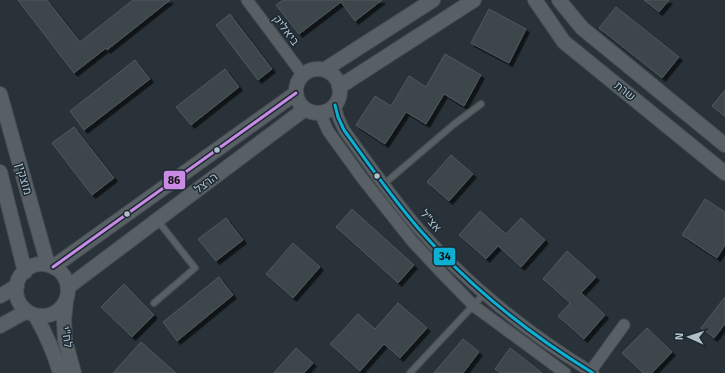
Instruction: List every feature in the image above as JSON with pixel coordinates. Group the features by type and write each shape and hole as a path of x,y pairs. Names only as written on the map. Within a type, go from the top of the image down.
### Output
{"street":[{"name":"ביאליק","path":"247,0 304,75"},
{"path":"324,70 433,0"},
{"path":"339,87 474,0"},
{"name":"שרת","path":"535,0 564,42 725,173"},
{"name":"שרת","path":"559,0 582,28 725,146"},
{"path":"313,70 324,70 334,76 339,87 339,96 335,105 326,112 312,112 305,109 299,102 296,93 299,80 313,70"},
{"name":"הרצל","path":"50,266 296,93"},
{"name":"מוצקין","path":"0,94 50,266"},
{"name":"אצ\"ל","path":"335,105 338,117 344,130 384,184 418,228 467,279 545,341 592,372"},
{"name":"הרצל","path":"67,294 157,220 305,109"},
{"path":"320,113 328,131 412,241 474,306 565,373"},
{"name":"מוצקין","path":"0,172 25,272"},
{"path":"40,265 50,266 63,275 67,294 62,307 48,316 31,313 19,302 17,286 20,278 32,267 40,265"},
{"path":"0,296 17,286"},
{"name":"לח\"י","path":"67,294 64,320 65,340 74,373"},
{"path":"0,326 31,313"},
{"name":"לח\"י","path":"31,313 45,332 57,372"},
{"path":"592,372 624,325"}],"lane":[{"path":"384,184 453,125 481,104"},
{"path":"154,303 195,268 157,220"},
{"path":"410,373 484,294"}],"building":[{"path":"18,0 47,0 80,42 133,0 170,0 107,50 106,48 74,73"},
{"path":"283,0 382,0 355,21 341,2 299,34 276,5"},
{"path":"644,0 669,0 659,12"},
{"path":"616,7 679,57 662,78 599,28"},
{"path":"489,9 526,29 509,63 471,43"},
{"path":"230,14 272,69 258,80 216,25"},
{"path":"445,54 481,75 464,106 444,94 426,124 406,112 385,144 356,125 375,96 391,106 409,76 426,87"},
{"path":"135,60 150,79 84,130 70,111"},
{"path":"225,69 239,87 191,125 176,107"},
{"path":"725,90 725,117 712,106"},
{"path":"74,127 114,178 92,195 52,143"},
{"path":"451,155 473,174 449,201 427,182"},
{"path":"705,199 725,212 725,245 717,258 682,235"},
{"path":"352,209 414,265 398,283 336,227"},
{"path":"480,211 506,234 521,218 545,240 521,267 498,246 486,259 459,235"},
{"path":"226,218 243,240 216,261 198,239"},
{"path":"293,243 320,267 293,298 266,274"},
{"path":"567,251 596,277 581,293 605,315 584,339 558,316 570,303 543,279"},
{"path":"219,277 233,295 177,341 163,322"},
{"path":"124,284 154,315 132,337 101,307"},
{"path":"725,297 725,324 714,338 701,328"},
{"path":"398,303 427,328 400,358 384,344 360,371 330,344 358,314 375,329"},
{"path":"647,328 672,352 652,373 643,373 622,353"},
{"path":"463,339 479,352 463,373 434,373"},
{"path":"141,342 176,373 113,373"},
{"path":"296,348 313,363 304,373 274,373"},
{"path":"510,348 542,373 500,373 495,369"}],"transit line":[{"name":"86","path":"53,267 296,93"},
{"name":"34","path":"335,105 338,117 344,130 399,205 438,250 500,307 546,342 593,373"}]}
